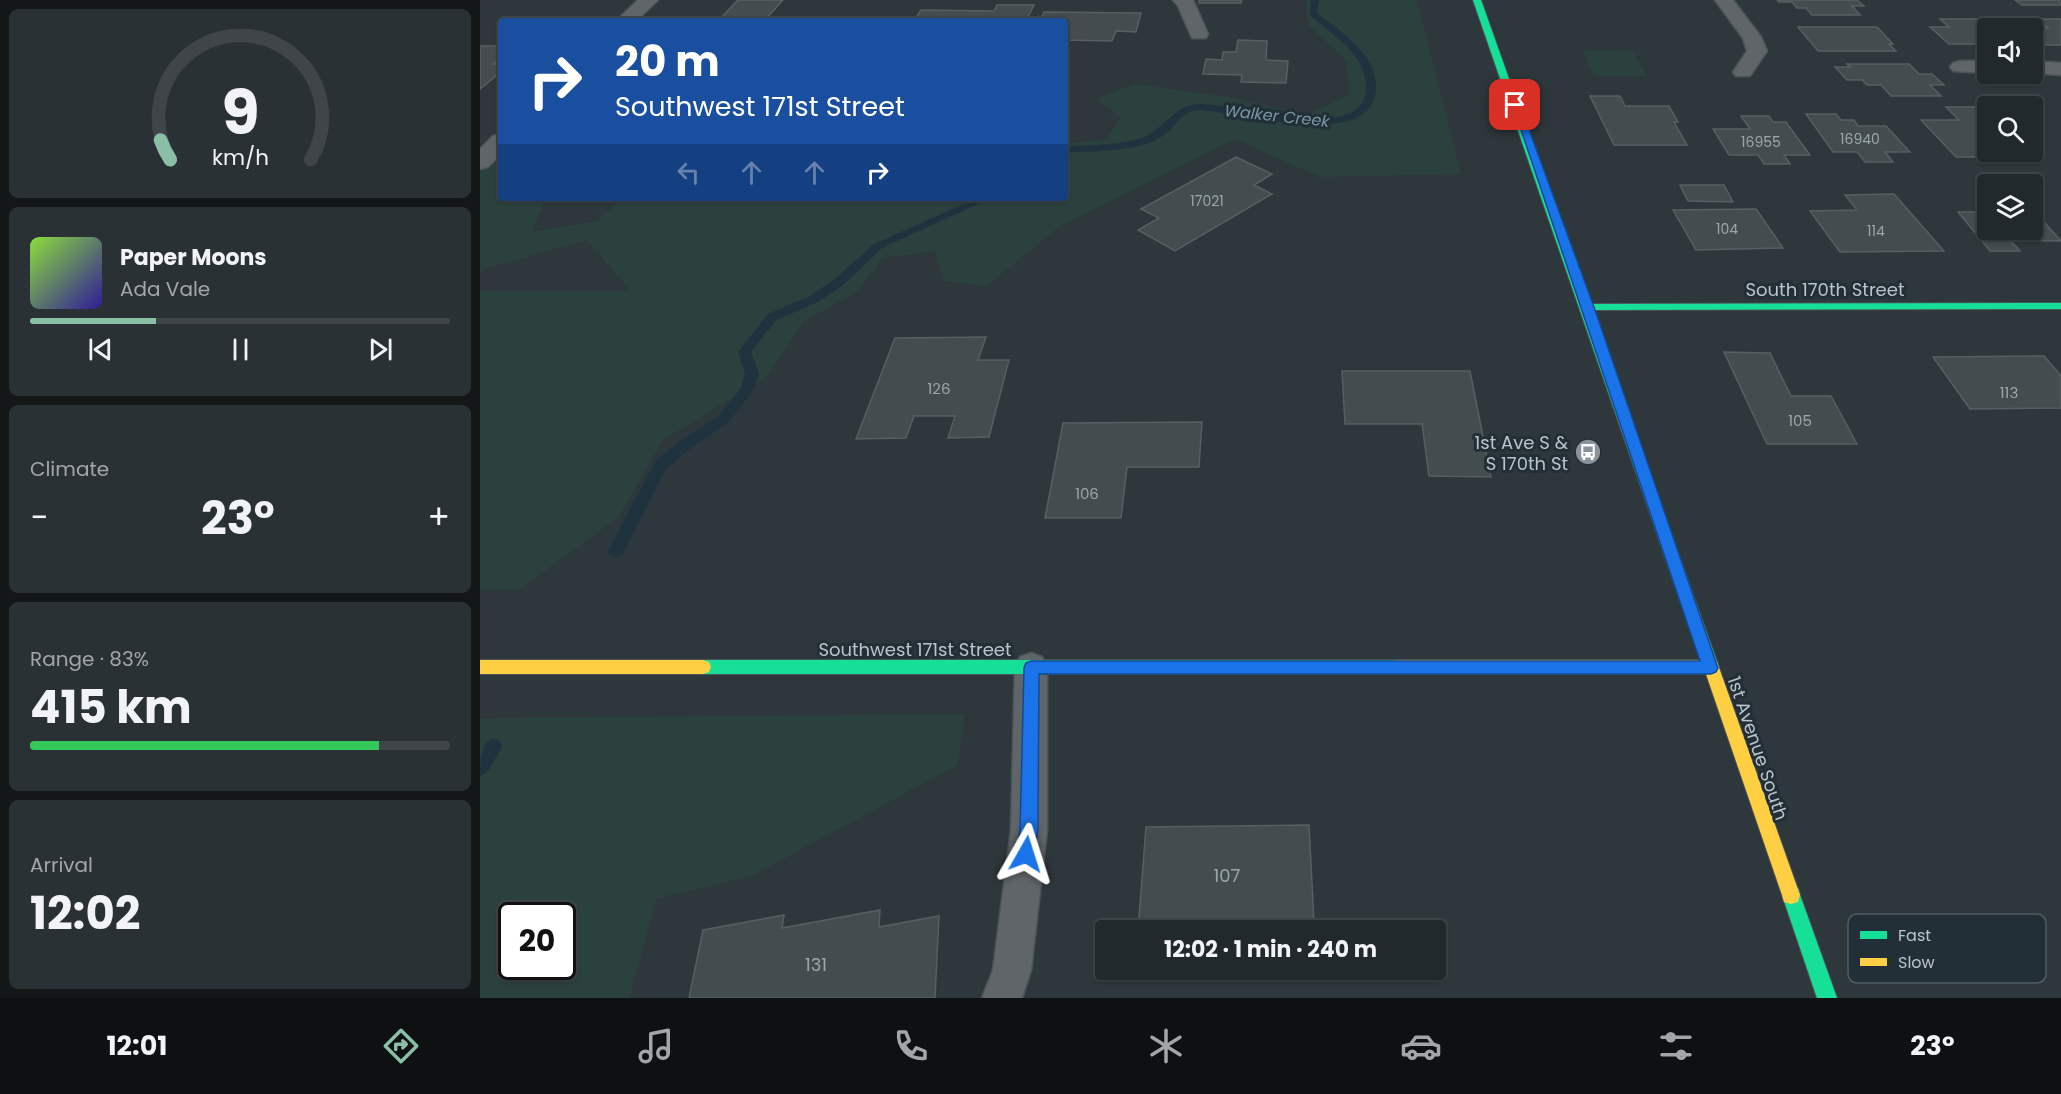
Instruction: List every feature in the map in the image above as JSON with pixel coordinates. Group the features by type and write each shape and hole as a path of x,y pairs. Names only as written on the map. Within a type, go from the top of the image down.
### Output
{"main road":[{"name":"1st Avenue South","path":"1478,0 1588,307 1827,998"},
{"name":"South 170th Street","path":"1588,307 2061,306"},
{"name":"Southwest 171st Street","path":"480,668 1711,668"}],"street":[{"path":"628,18 649,0"},
{"path":"1182,0 1186,3 1199,34"},
{"path":"1724,0 1752,37 1757,51 1743,72"},
{"path":"1960,67 1977,67"},
{"path":"2043,68 2061,69"},
{"path":"480,162 498,144"}],"lane":[{"path":"1002,998 1012,970 1029,830 1031,668"}],"green space":[{"path":"1305,0 1417,0 1461,174 1320,177 1235,139 1059,227 987,286 944,281 935,251 883,258 856,293 804,321 767,377 663,440 618,518 518,590 480,589 480,291 625,291 628,287 586,240 484,269 480,273 480,173 488,165 498,162 498,201 545,201 532,232 597,221 620,201 1068,201 1068,143 1106,140 1121,117 1096,99 1135,84 1226,97 1307,115 1350,94 1346,60 1310,27"},
{"path":"1582,50 1633,51 1647,76 1594,76"},
{"path":"965,714 958,765 752,876 657,898 629,998 480,998 480,718"}],"building":[{"path":"738,0 783,0 767,18 721,18"},
{"path":"1199,0 1242,0 1241,3 1199,3"},
{"path":"1777,0 1857,0 1864,6 1852,6 1860,15 1812,15 1806,8 1797,8 1792,2"},
{"path":"2015,0 2059,0 2061,5 2022,5"},
{"path":"997,5 1034,5 1028,18 916,18 921,10 994,11"},
{"path":"1044,12 1141,13 1136,32 1116,31 1112,41 1068,40 1068,18 1041,18"},
{"path":"1940,19 1977,19 1977,44 1949,44 1930,27 1949,27"},
{"path":"2043,19 2061,19 2061,45 2046,45 2043,43 2043,28 2048,28 2043,24"},
{"path":"1798,27 1877,27 1893,44 1889,44 1896,51 1818,51"},
{"path":"1238,40 1267,41 1266,60 1288,61 1286,83 1241,82 1242,75 1203,74 1206,59 1222,60 1223,52 1236,52"},
{"path":"480,46 498,46 498,60 493,64 498,64 498,74 480,89"},
{"path":"1847,64 1909,64 1919,74 1932,74 1944,85 1930,85 1941,96 1891,96 1881,85 1867,85 1862,80 1847,80 1835,67 1850,67"},
{"path":"1590,96 1620,96 1625,106 1669,106 1678,122 1674,122 1687,145 1614,145"},
{"path":"1946,107 1977,107 1977,157 1956,157 1921,120 1959,120"},
{"path":"1806,114 1836,114 1841,120 1854,120 1858,126 1886,126 1910,152 1885,152 1893,162 1865,162 1857,152 1833,152"},
{"path":"1741,116 1769,116 1773,122 1786,122 1810,155 1784,155 1790,164 1764,164 1758,155 1729,155 1713,129 1750,129"},
{"path":"1236,157 1272,174 1254,185 1272,194 1175,251 1138,230 1159,218 1141,209"},
{"path":"1680,185 1724,185 1733,202 1688,201"},
{"path":"1894,194 1944,251 1840,252 1810,211 1857,210 1845,195"},
{"path":"1756,209 1783,248 1696,250 1673,210"},
{"path":"1958,212 1977,212 1977,235"},
{"path":"2043,221 2061,241 2010,240 2043,240"},
{"path":"1981,240 2010,240 2020,251 1990,251"},
{"path":"986,337 978,360 1009,360 989,437 948,438 955,416 914,416 906,438 856,439 895,338"},
{"path":"1724,352 1770,353 1791,396 1831,396 1857,444 1767,444"},
{"path":"2044,356 2061,376 2061,408 1970,409 1933,357"},
{"path":"1342,371 1470,371 1491,477 1429,476 1422,424 1345,424"},
{"path":"1202,422 1199,467 1127,467 1121,518 1045,518 1063,423"},
{"path":"1309,825 1314,920 1139,920 1146,827"},
{"path":"880,910 879,927 939,916 935,998 689,998 703,930 784,915 782,928"}],"waterway":[{"name":"Walker Creek","path":"1068,150 1144,141 1158,135 1169,126 1178,113 1197,107 1298,121 1325,122 1348,118 1365,109 1371,91 1366,66 1342,37 1313,14 1315,0"},
{"name":"Walker Creek","path":"616,551 660,466 686,444 723,420 747,389 752,374 744,352 772,317 814,299 839,282 878,246 979,201"},
{"name":"Walker Creek","path":"480,767 493,747"}],"traffic: fast":[{"path":"1477,0 1711,667"},
{"path":"1588,307 2061,306"},
{"path":"703,667 1396,667"},
{"path":"1791,895 1827,998"}],"traffic: slow":[{"path":"480,667 703,667"},
{"path":"1396,667 1711,667"},
{"path":"1711,667 1791,895"}],"place":[{"name":"1st Ave S & S 170th St","path":"1588,452"}],"route":[{"path":"1026,854 1029,830 1031,668 1711,668 1588,307 1515,105"}]}
